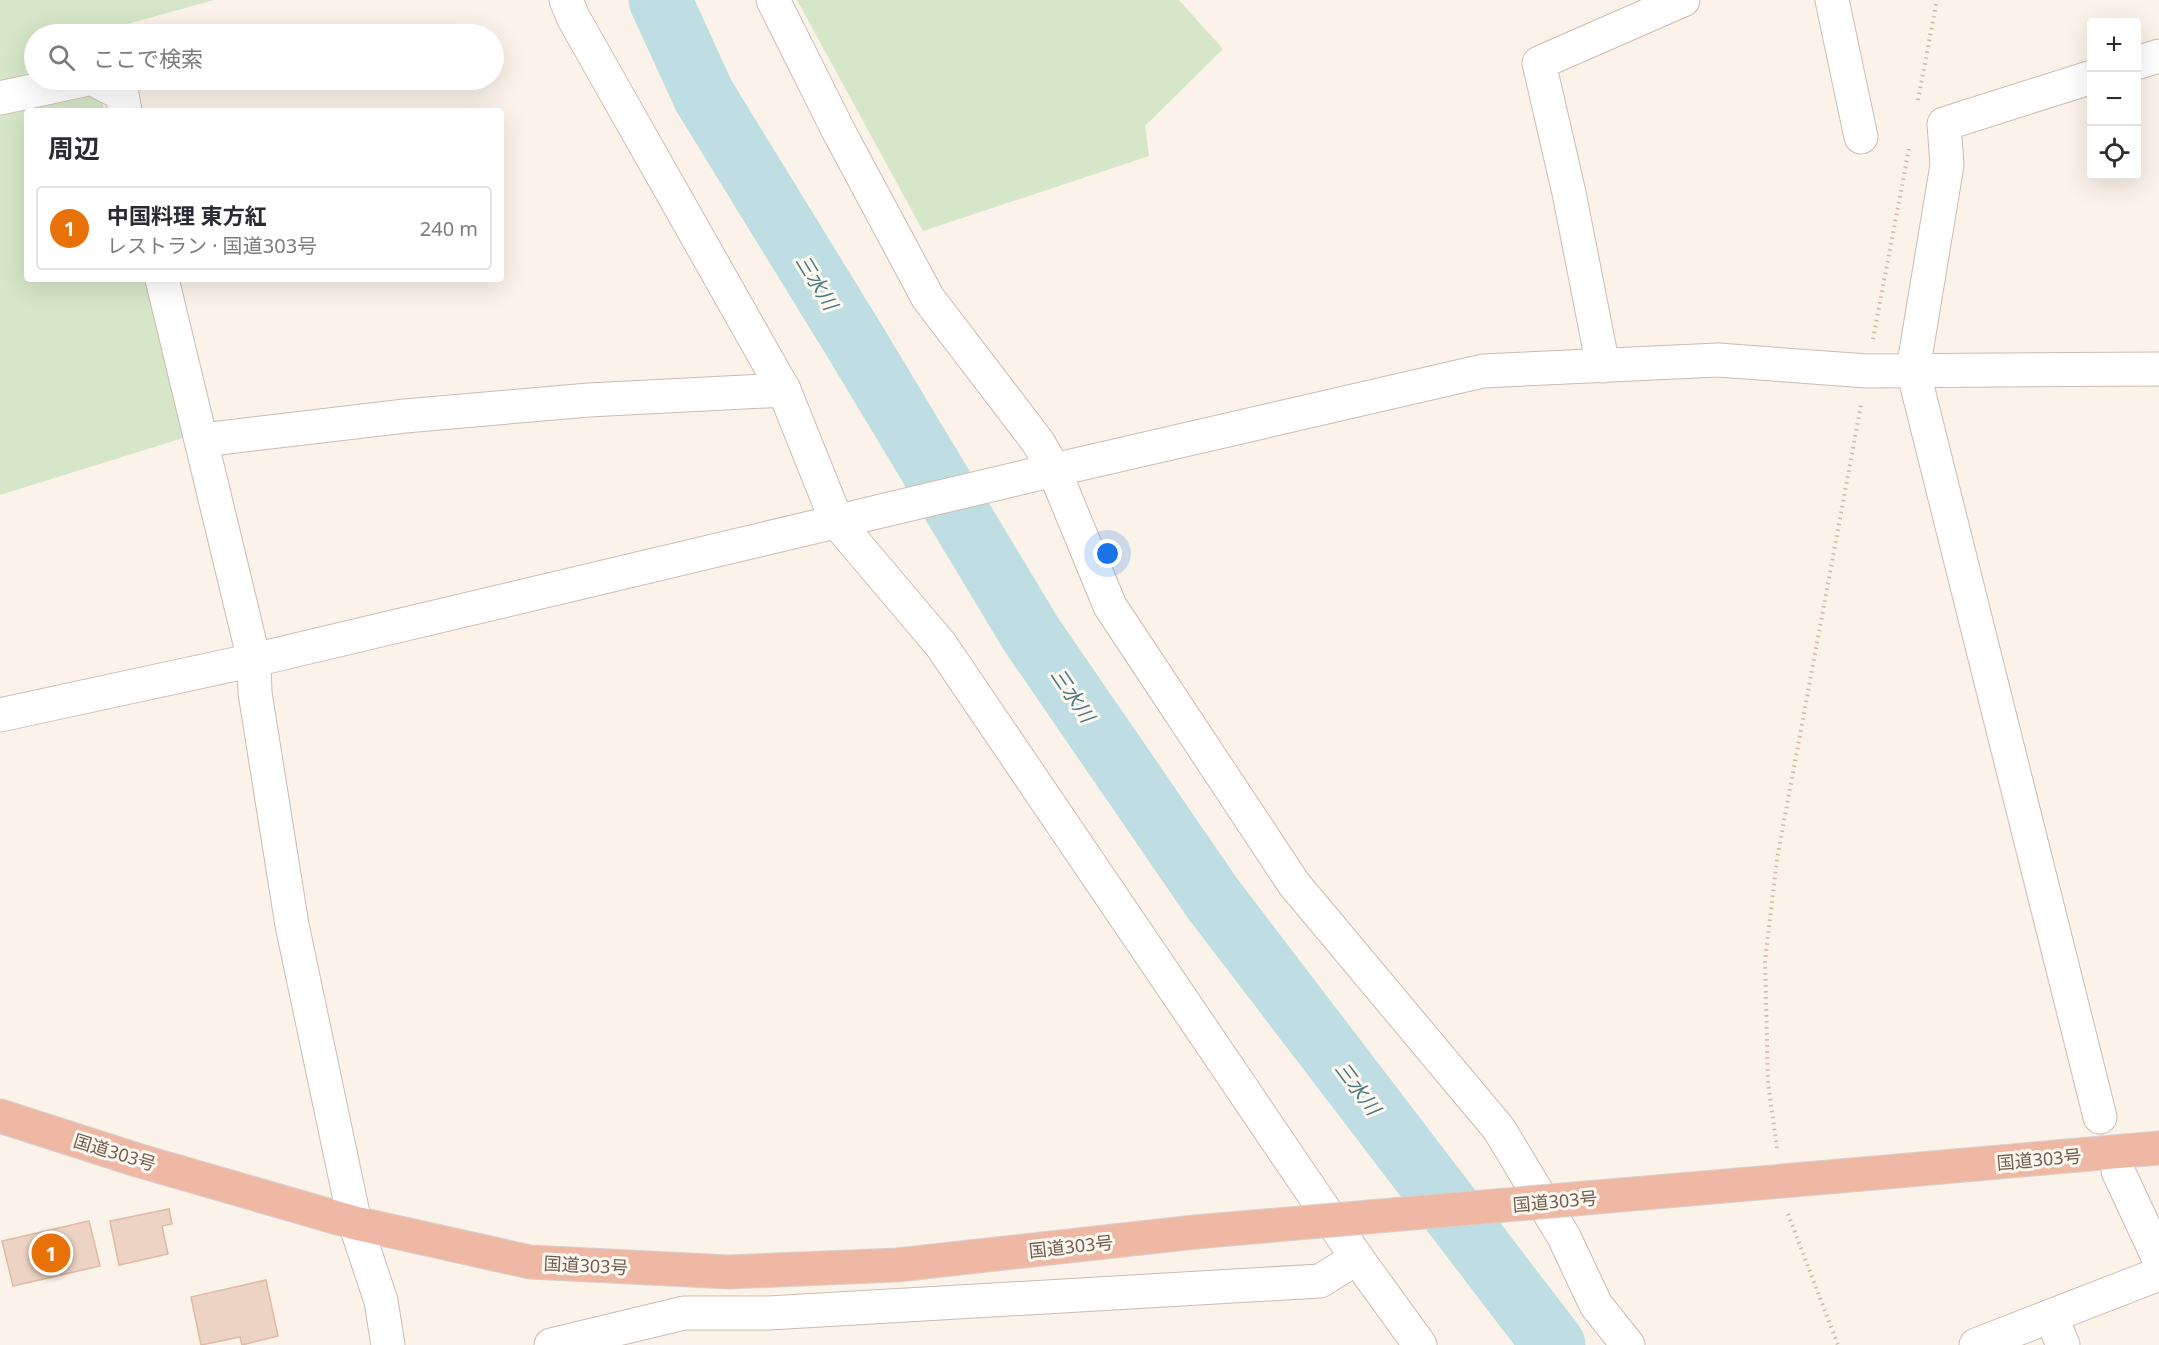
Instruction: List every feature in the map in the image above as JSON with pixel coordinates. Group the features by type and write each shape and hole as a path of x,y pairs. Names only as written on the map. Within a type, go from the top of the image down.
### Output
{"highway":[{"name":"国道303号","path":"0,1116 137,1160 355,1223 530,1262 729,1272 897,1265 1195,1232 2159,1148"}],"street":[{"path":"566,0 574,19 784,390 837,522 941,645 1357,1258 1420,1345"},
{"path":"773,0 838,130 928,298 1038,442 1054,470 1110,606 1294,884 1499,1129 1564,1237 1596,1305 1628,1345"},
{"path":"1603,366 1569,193 1539,63 1683,0"},
{"path":"1832,0 1861,137"},
{"path":"2141,61 2159,56"},
{"path":"2087,78 1944,124 1947,165 1913,370 2100,1117"},
{"path":"0,98 37,90"},
{"path":"114,90 122,94 124,108"},
{"path":"163,282 254,660 255,693 292,925 355,1223 381,1302 388,1345"},
{"path":"0,715 254,660 1484,370 1718,360 1867,371 2159,369"},
{"path":"202,440 405,416 589,400 784,390"},
{"path":"2118,1171 2159,1259"},
{"path":"551,1345 684,1313 768,1313 1320,1281 1357,1258"},
{"path":"1976,1345 2057,1330 2159,1274"}],"path":[{"path":"1917,104 1937,0"},
{"path":"1778,1152 1768,1083 1765,961 1777,859 1911,139"},
{"path":"1786,1209 1838,1345"}],"green space":[{"path":"0,0 214,0 127,24 24,24 24,90 99,90 103,108 24,108 24,282 146,282 183,438 0,495"},
{"path":"797,0 1179,0 1223,49 1145,126 1149,156 923,231"}],"building":[{"path":"169,1209 172,1224 162,1226 168,1254 119,1265 110,1221"},
{"path":"89,1221 100,1266 13,1286 2,1241"},
{"path":"266,1280 278,1336 242,1345 240,1337 201,1345 191,1297"}],"waterway":[{"name":"三水川","path":"660,0 704,96 1031,634 1213,899 1554,1345"}],"place":[{"name":"中国料理 東方紅","path":"51,1253"}]}
